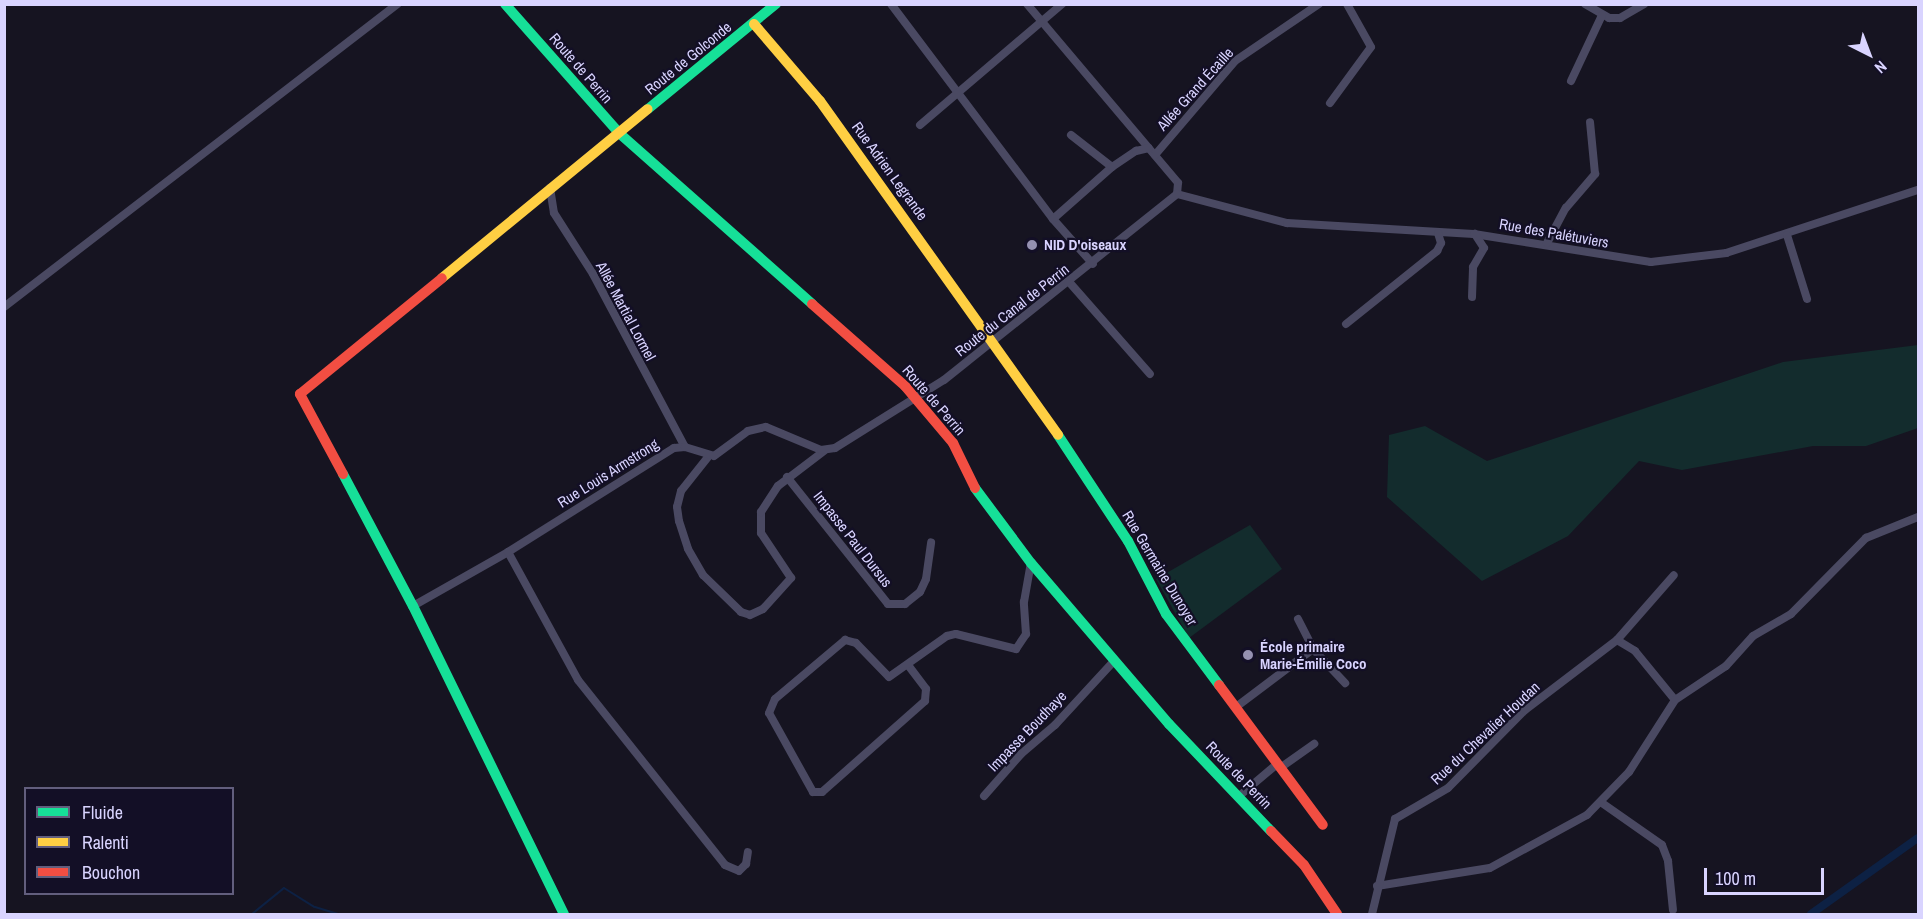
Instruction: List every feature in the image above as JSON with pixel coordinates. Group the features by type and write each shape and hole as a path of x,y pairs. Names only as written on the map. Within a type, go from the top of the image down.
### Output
{"street":[{"path":"4,307 398,4"},
{"name":"Route de Perrin","path":"505,4 618,133 915,397 953,442 981,500 1031,563 1238,797 1304,865 1337,915"},
{"name":"Route de Golconde","path":"413,606 300,394 776,4"},
{"path":"891,4 1053,219 1093,264"},
{"path":"1027,4 1178,183 1177,194"},
{"path":"920,125 958,90 1062,4"},
{"name":"Allée Grand Écaille","path":"1152,151 1235,61 1319,4"},
{"path":"1330,104 1371,47 1347,4"},
{"path":"1585,4 1602,15 1620,18 1644,4"},
{"path":"1571,81 1602,15"},
{"name":"Rue Adrien Legrande","path":"754,24 827,110 994,342"},
{"path":"1547,243 1566,208 1595,174 1590,122"},
{"path":"1071,135 1112,167"},
{"path":"1053,219 1112,167 1136,151 1152,151"},
{"name":"Allée Martial Lormel","path":"551,187 549,198 554,213 593,274 685,447"},
{"name":"Rue des Palétuviers","path":"1177,194 1287,223 1438,234 1474,234 1547,243 1622,260 1669,262 1719,255 1787,235 1918,190"},
{"name":"Route du Canal de Perrin","path":"915,397 994,342 1070,283 1177,194"},
{"path":"1347,324 1437,251 1441,243 1438,234"},
{"path":"1472,297 1473,267 1485,248 1474,234"},
{"path":"1787,235 1807,299"},
{"path":"1070,283 1150,374"},
{"name":"Rue Germaine Dunoyer","path":"994,342 1128,541 1166,614 1323,825"},
{"path":"824,451 766,426 748,431 719,454 708,457 678,496 679,521 688,549 703,574 748,615 759,612 790,581 790,572 768,547 760,528 765,504 787,477 824,451 915,397"},
{"path":"685,447 708,457"},
{"name":"Rue Louis Armstrong","path":"413,606 508,552 669,450 685,447"},
{"name":"Impasse Paul Dursus","path":"787,477 888,604 905,604 920,592 926,579 931,542"},
{"path":"1377,886 1490,868 1602,803 1639,760 1675,700 1722,669 1760,631 1791,614 1866,538 1918,517"},
{"path":"508,552 567,664 725,865 739,871 746,864 748,852"},
{"path":"908,665 926,689 926,700 822,792 813,792 771,717 771,704 845,640 856,643 887,677 908,665 935,643 957,634 1008,650 1019,647 1026,634 1024,602 1031,563"},
{"name":"Rue du Chevalier Houdan","path":"1372,915 1377,886 1395,819 1442,793 1525,710 1617,640 1674,575"},
{"path":"413,606 564,915"},
{"path":"1298,619 1313,649 1345,683"},
{"path":"1617,640 1635,651 1675,700"},
{"path":"1236,707 1313,649"},
{"name":"Impasse Boudhaye","path":"984,796 1021,754 1055,725 1115,660"},
{"path":"1238,797 1279,766 1314,744"},
{"path":"1602,803 1662,845 1668,861 1673,910"}],"green space":[{"path":"1918,345 1918,428 1866,446 1813,446 1682,470 1639,461 1568,536 1482,581 1387,497 1389,435 1425,426 1487,461 1783,362"},
{"path":"1250,525 1282,569 1189,638 1156,579"}],"waterway":[{"path":"1811,914 1918,838"},
{"path":"252,914 284,888 315,907 338,914"}],"traffic: fast":[{"path":"505,4 619,133 812,304"},
{"path":"648,109 776,4"},
{"path":"1058,435 1128,541 1166,614 1219,685"},
{"path":"343,474 413,606 564,914"},
{"path":"975,488 1031,563 1169,724 1271,831"}],"traffic: slow":[{"path":"754,24 820,101 1058,435"},
{"path":"442,278 648,109"}],"traffic: jam":[{"path":"343,474 300,394 442,278"},
{"path":"812,304 905,386 953,443 975,488"},
{"path":"1219,685 1323,825"},
{"path":"1271,831 1304,865 1337,914"}],"place":[{"name":"NID D'oiseaux","path":"1032,245"},
{"name":"École primaire Marie-Émilie Coco","path":"1248,655"}]}
